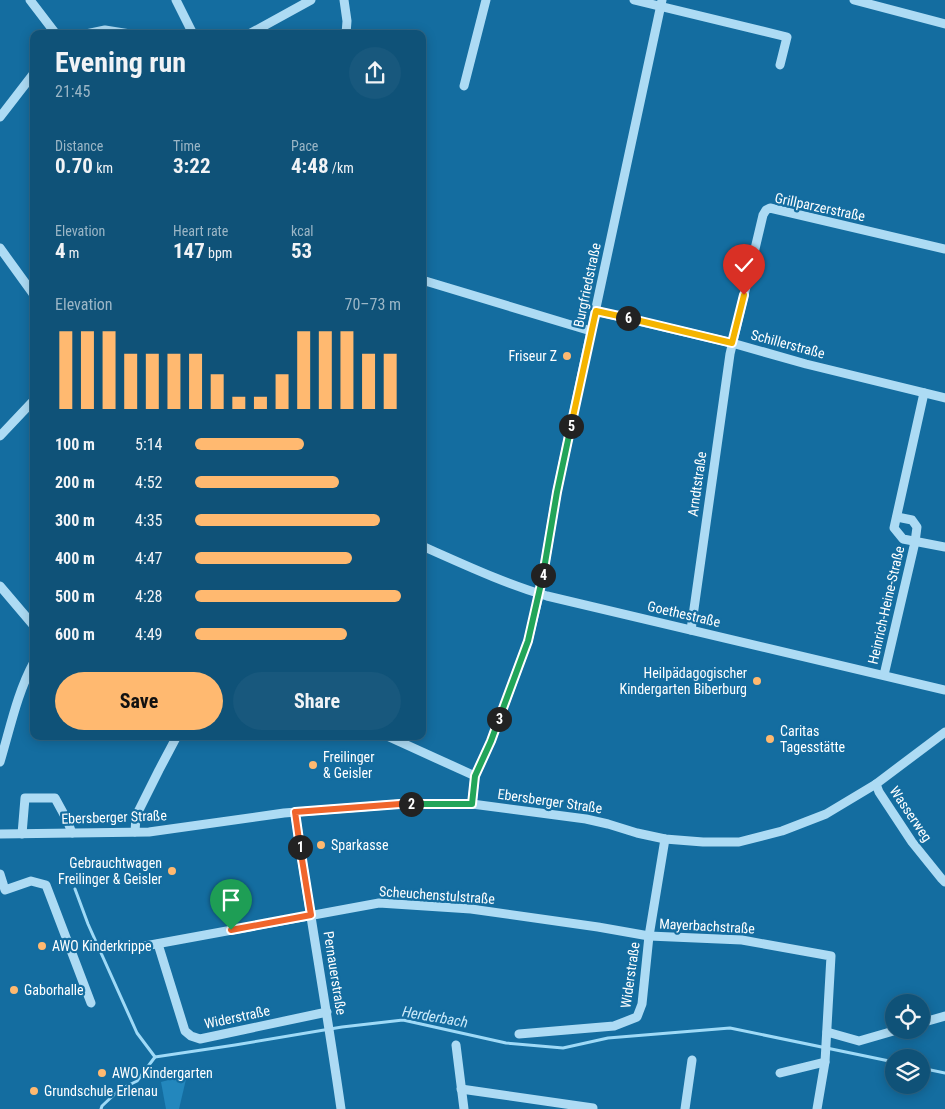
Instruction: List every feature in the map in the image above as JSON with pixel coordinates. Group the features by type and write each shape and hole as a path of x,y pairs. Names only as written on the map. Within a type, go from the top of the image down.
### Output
{"street":[{"path":"30,0 53,30"},
{"path":"176,0 191,30"},
{"path":"255,30 311,0"},
{"path":"344,0 346,30"},
{"path":"464,86 486,0"},
{"path":"634,0 662,4 787,37 780,66"},
{"path":"854,0 945,24"},
{"name":"Burgfriedstraße","path":"472,804 475,776 491,741 528,641 622,182 662,4"},
{"path":"0,117 30,78"},
{"name":"Grillparzerstraße","path":"732,343 763,215 770,208 945,249"},
{"path":"0,248 30,289"},
{"path":"426,281 591,331"},
{"name":"Schillerstraße","path":"596,311 732,343 806,364 945,398"},
{"name":"Arndtstraße","path":"690,630 732,343"},
{"path":"896,517 924,393"},
{"path":"1,433 30,404"},
{"name":"Heinrich-Heine-Straße","path":"884,675 915,542 917,527 912,520 896,517 894,528 903,539 915,542"},
{"path":"915,542 945,547"},
{"name":"Goethestraße","path":"426,548 479,572 539,594 945,690"},
{"path":"0,586 30,621"},
{"path":"0,762 30,669"},
{"name":"Ebersberger Straße","path":"0,834 149,832 295,812 400,804 472,804 586,819 665,839 739,842 782,831 826,814 876,784 945,732"},
{"path":"135,832 136,816 175,740"},
{"path":"396,740 475,776"},
{"name":"Wasserweg","path":"876,784 879,792 912,842 945,882"},
{"path":"22,834 25,798 55,798 72,833"},
{"name":"Pernauerstraße","path":"295,812 341,1109"},
{"name":"Mayerbachstraße","path":"665,839 649,936 742,940 831,956 826,1033"},
{"path":"0,874 5,890 31,882 46,885 91,1003"},
{"name":"Scheuchenstulstraße","path":"134,948 379,904 471,909 649,936"},
{"name":"Widerstraße","path":"519,1034 614,1026 637,1018 642,1004 649,936"},
{"name":"Widerstraße","path":"158,944 185,1031 191,1036 200,1039 327,1015"},
{"path":"930,1020 945,1016"},
{"path":"817,1109 825,1062 826,1033 859,1040 885,1033"},
{"path":"456,1045 464,1109"},
{"path":"685,1109 692,1060"},
{"path":"780,1073 825,1062"},
{"path":"461,1089 592,1108"},
{"path":"519,1098 520,1109"}],"shaded area":[{"path":"187,1075 179,1109 166,1109 161,1082"}],"waterway":[{"name":"Herderbach","path":"75,889 88,924 137,1033 155,1057 342,1027 403,1020 506,1043 563,1048 608,1038 730,1028 885,1060"},
{"path":"101,1109 119,1090 137,1081 155,1057"},
{"name":"Herderbach","path":"930,1070 945,1073"}],"place":[{"name":"Friseur Z","path":"567,356"},
{"name":"Heilpädagogischer Kindergarten Biberburg","path":"757,681"},
{"name":"Caritas Tagesstätte","path":"770,739"},
{"name":"Freilinger & Geisler","path":"313,765"},
{"name":"Sparkasse","path":"321,845"},
{"name":"Gebrauchtwagen Freilinger & Geisler","path":"172,871"},
{"name":"AWO Kinderkrippe","path":"42,946"},
{"name":"Gaborhalle","path":"14,990"},
{"name":"AWO Kindergarten","path":"102,1073"},
{"name":"Grundschule Erlenau","path":"34,1091"}],"route":[{"path":"231,930 311,915 295,812 400,804 472,804 475,776 491,741 528,641 541,587 557,492 596,311 732,343 744,295"}]}
